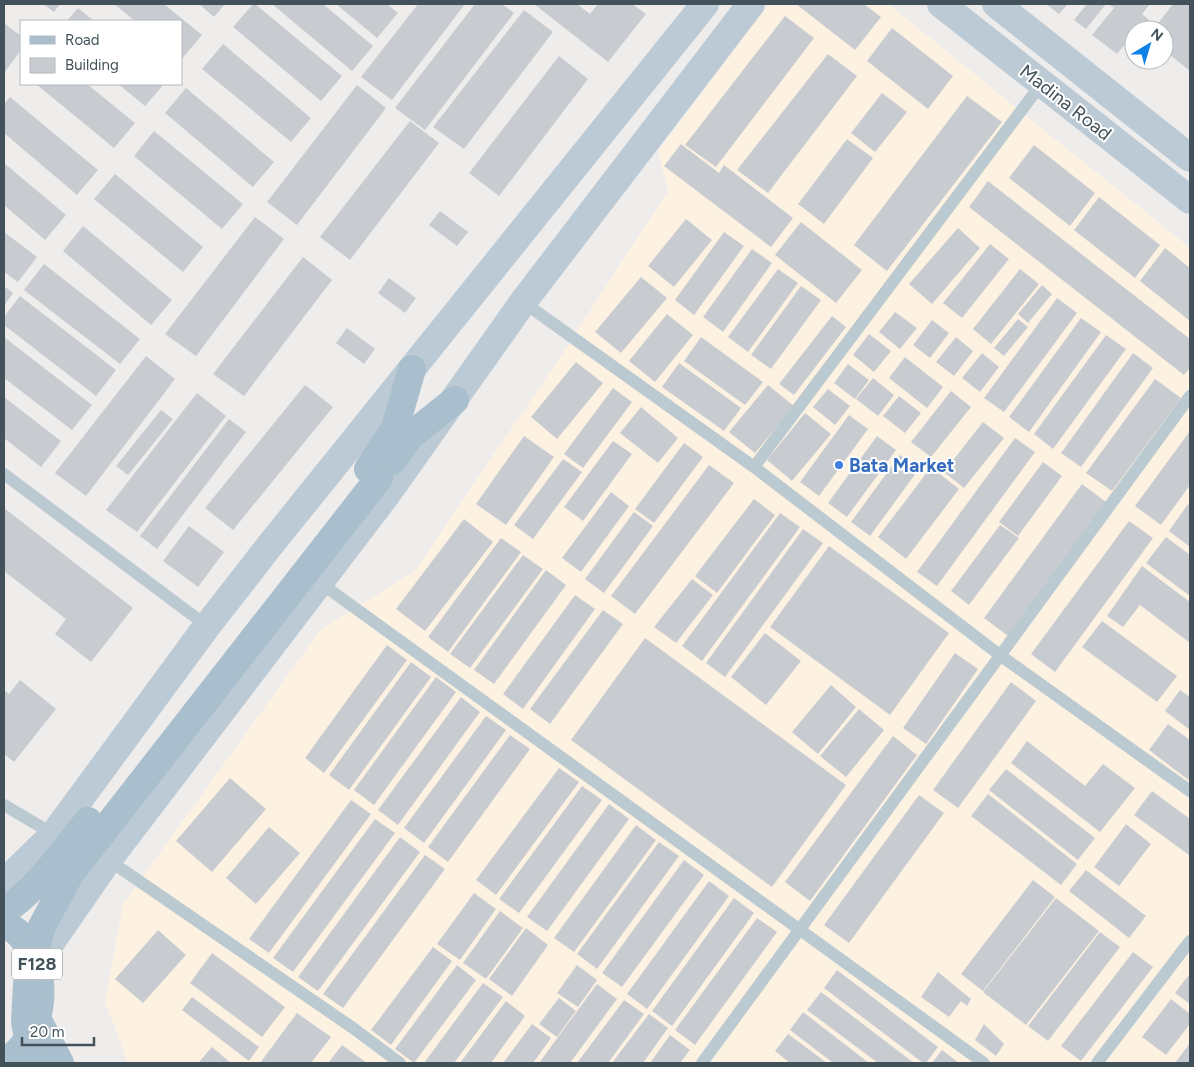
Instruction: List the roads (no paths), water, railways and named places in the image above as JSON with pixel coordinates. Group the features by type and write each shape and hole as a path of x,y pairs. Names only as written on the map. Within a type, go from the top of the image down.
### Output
{"main road":[{"path":"4,883 54,834 207,626 705,4"},
{"path":"36,964 108,860 387,494 523,302 751,4"},
{"name":"Madina Road","path":"941,4 1190,200"},
{"name":"Madina Road","path":"996,4 1190,158"},
{"path":"34,1063 25,1022 27,984 41,928 70,874 373,474 395,428 412,369"},
{"path":"4,911 16,904 41,878 373,474 410,436 455,400"},
{"name":"F128","path":"4,923 16,932 32,952 41,991 37,1018 26,1040 4,1062"},
{"path":"37,1018 60,1063"}],"lane":[{"path":"754,467 1042,83"},
{"path":"523,302 754,467 1001,656 1190,791"},
{"path":"702,1063 1190,396"},
{"path":"4,474 207,626"},
{"path":"319,582 984,1063"},
{"path":"4,805 54,834 108,860 353,1028 400,1063"},
{"path":"1097,1063 1190,941"}],"place":[{"name":"Bata Market","path":"839,465"}]}
